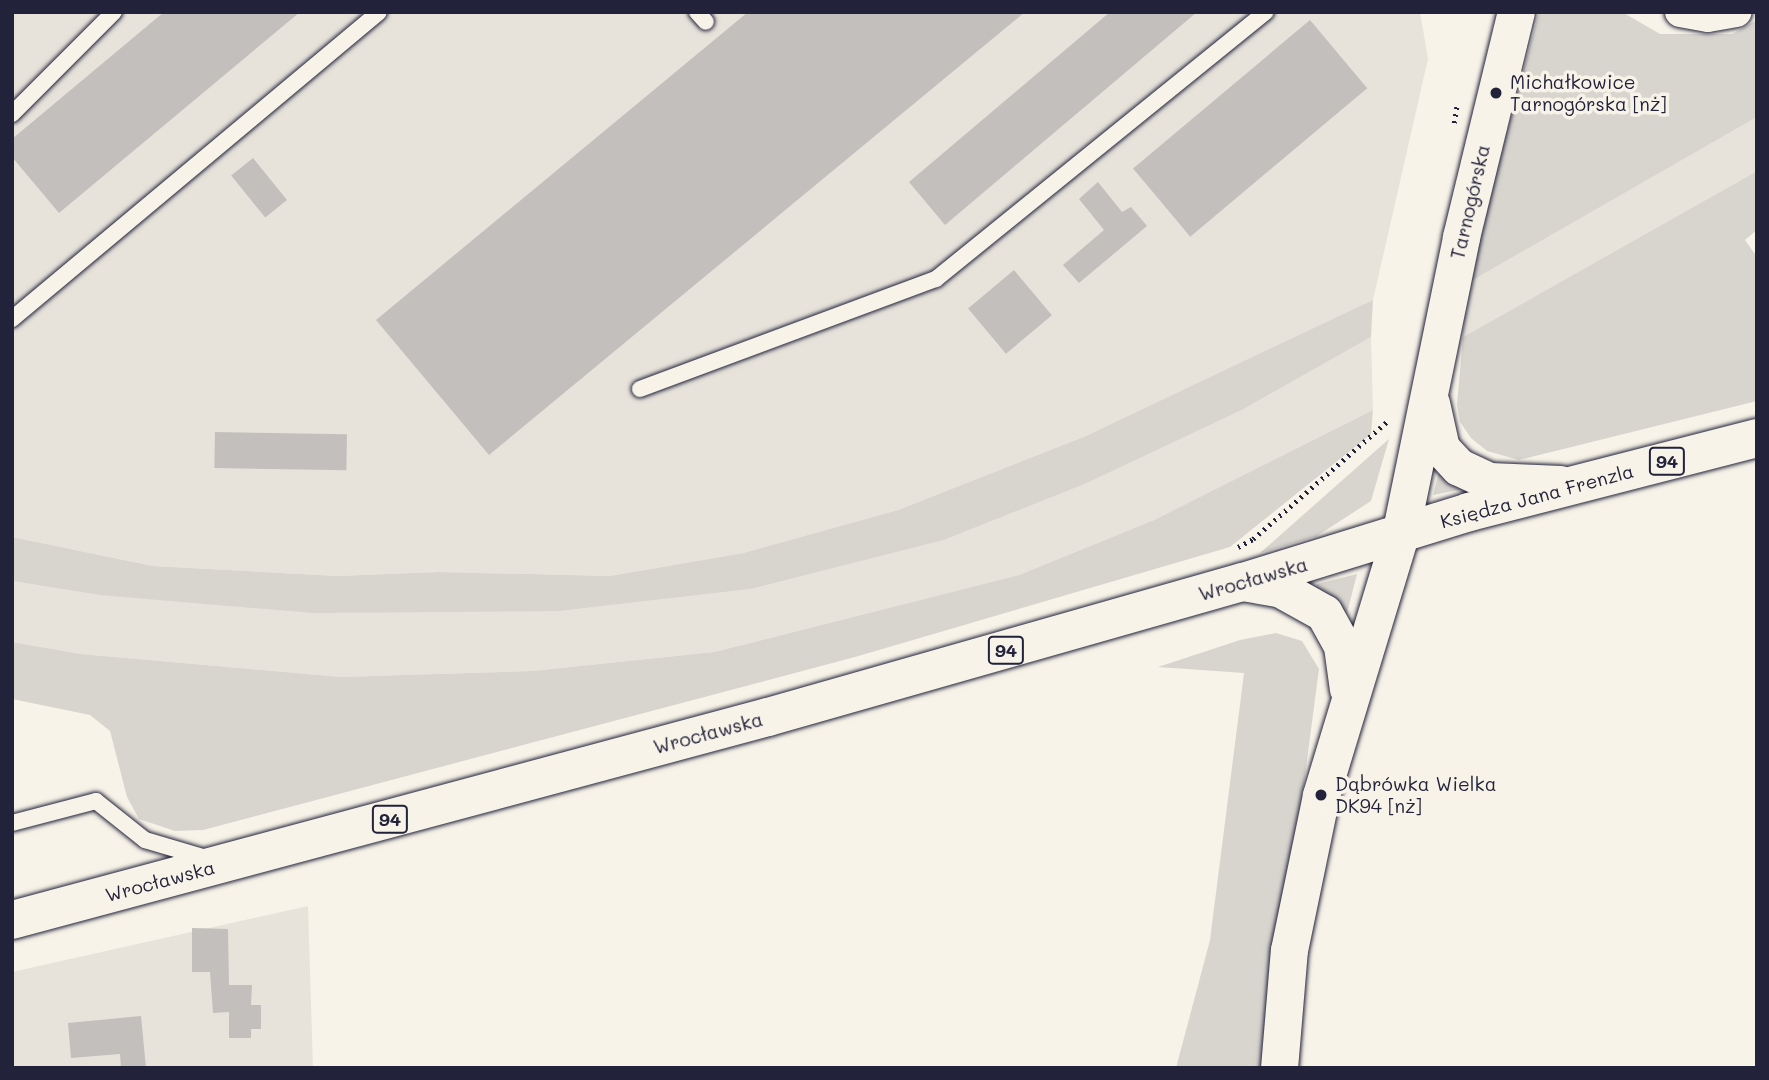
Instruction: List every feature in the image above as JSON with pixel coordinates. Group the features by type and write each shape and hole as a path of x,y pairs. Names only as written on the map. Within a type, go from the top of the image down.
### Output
{"main road":[{"name":"Księdza Jana Frenzla","path":"1400,535 1576,485 1757,438"},
{"name":"Wrocławska","path":"12,920 1243,582 1400,535"}],"street":[{"name":"Tarnogórska","path":"1279,1068 1289,950 1321,795 1400,535 1429,392 1516,12"},
{"path":"1680,12 1708,17 1737,12"},
{"name":"Tarnogórska","path":"1429,392 1441,448 1459,467 1489,481 1576,485"},
{"path":"1243,582 1281,589 1324,613 1342,646 1349,697"}],"lane":[{"path":"12,114 114,12"},
{"path":"12,319 379,12"},
{"path":"640,390 936,279 1266,12"},
{"path":"12,823 96,801 145,840 225,863"}],"path":[{"path":"1453,130 1461,90"},
{"path":"1243,582 1236,548 1253,539 1393,418"}],"shaded area":[{"path":"12,12 1420,12 1428,59 1373,300 1226,373 1086,436 898,510 743,553 610,576 439,572 337,576 153,566 12,537"},
{"path":"1539,12 1622,12 1660,34 1732,34 1757,20 1757,117 1466,284"},
{"path":"1757,117 1757,171 1463,337 1466,284"},
{"path":"1757,171 1757,230 1745,240 1757,257 1757,401 1519,460 1487,451 1471,438 1460,422 1457,404 1463,337"},
{"path":"1373,300 1371,337 1242,410 1085,484 944,540 751,589 560,611 314,613 99,595 12,581 12,537 153,566 337,576 439,572 610,576 743,553 898,510 1086,436"},
{"path":"1371,337 1373,410 1154,520 1019,575 714,652 532,671 341,677 81,654 12,642 12,581 99,595 560,611 751,589 944,540 1085,484 1242,410"},
{"path":"1373,410 1371,434 1230,547 855,657 203,830 175,831 139,819 127,797 110,731 90,715 12,699 12,642 81,654 341,677 532,671 714,652 1019,575 1154,520"},
{"path":"1389,439 1371,501 1317,536 1260,553"},
{"path":"1441,465 1468,488 1433,495"},
{"path":"1357,574 1347,613 1316,588 1317,584"},
{"path":"1276,633 1302,641 1319,669 1281,958 1272,1068 1176,1068 1210,940 1244,673 1158,667 1240,640"},
{"path":"308,906 313,1068 12,1068 12,972"}],"building":[{"path":"164,12 300,12 59,213 12,157 12,139"},
{"path":"748,12 1025,12 489,455 376,320"},
{"path":"1110,12 1197,12 945,225 909,182"},
{"path":"1310,20 1367,88 1190,237 1133,168"},
{"path":"253,158 287,200 265,218 231,176"},
{"path":"1098,182 1122,212 1131,207 1147,226 1079,283 1063,265 1104,230 1079,199"},
{"path":"1014,270 1052,315 1006,354 968,309"},
{"path":"215,432 347,434 346,470 214,468"},
{"path":"192,928 228,929 229,985 252,985 251,1005 261,1005 261,1029 251,1029 251,1038 229,1038 229,1012 213,1013 210,972 192,972"},
{"path":"141,1016 146,1068 121,1068 120,1054 71,1058 68,1023"}],"place":[{"name":"Michałkowice Tarnogórska [nż]","path":"1496,93"},
{"name":"Dąbrówka Wielka DK94 [nż]","path":"1321,795"}]}
